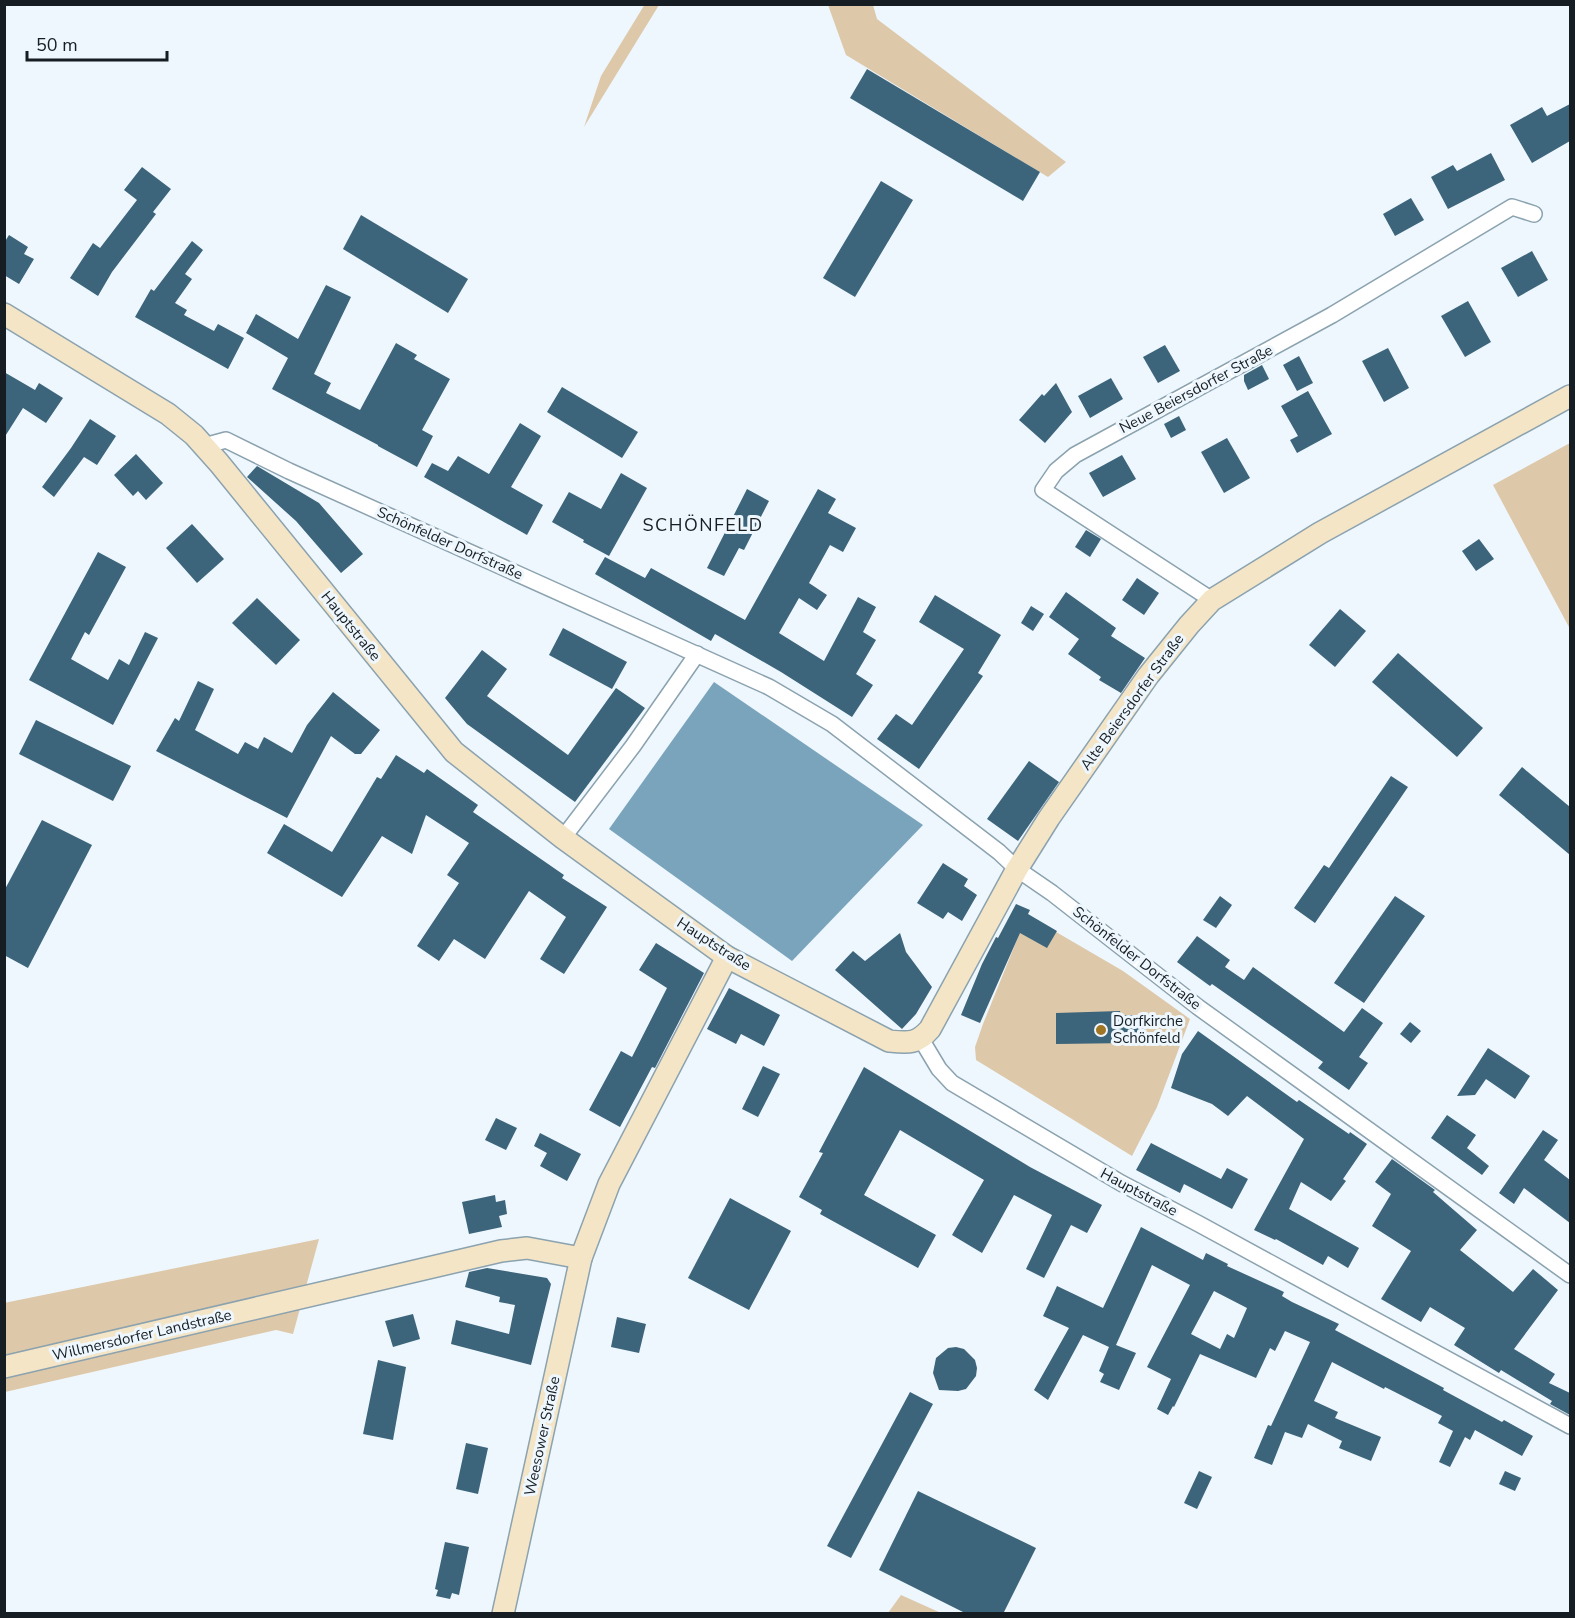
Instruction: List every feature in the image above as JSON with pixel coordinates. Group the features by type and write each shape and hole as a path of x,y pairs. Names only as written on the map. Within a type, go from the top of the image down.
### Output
{"main road":[{"name":"Hauptstraße","path":"4,314 168,414 204,446 454,752 563,838 728,957 889,1041 907,1043 921,1039"},
{"name":"Alte Beiersdorfer Straße","path":"921,1039 930,1029 1017,869 1049,818 1148,676 1212,600 1320,533 1570,396"},
{"name":"Weesower Straße","path":"503,1614 581,1257 609,1184 728,957"},
{"name":"Willmersdorfer Landstraße","path":"4,1366 501,1251 527,1248 581,1257"}],"street":[{"name":"Neue Beiersdorfer Straße","path":"1212,600 1043,490 1056,471 1075,455 1332,315 1512,207 1534,214"},
{"name":"Schönfelder Dorfstraße","path":"204,446 226,440 289,471 769,687 832,724 1198,1007 1570,1275"},
{"path":"563,838 633,746 697,654"},
{"name":"Hauptstraße","path":"921,1039 939,1069 952,1083 962,1089 1121,1183 1570,1426"}],"shaded area":[{"path":"645,4 659,5 584,127 601,76"},
{"path":"828,5 873,5 877,19 1066,162 1048,177 846,55"},
{"path":"1570,443 1570,629 1493,485"},
{"path":"1027,915 1123,971 1190,1019 1157,1107 1132,1156 976,1060 975,1047 983,1024"},
{"path":"319,1239 293,1334 276,1330 5,1392 4,1303"},
{"path":"901,1595 941,1613 888,1613"}],"water":[{"path":"714,682 923,825 792,961 609,829"}],"building":[{"path":"867,69 1040,172 1023,201 850,98"},
{"path":"1570,104 1570,141 1532,163 1510,125 1542,107 1547,116"},
{"path":"1491,153 1505,180 1448,209 1431,177 1453,165 1457,171"},
{"path":"142,167 171,189 153,212 156,214 112,272 98,296 70,278 93,243 100,248 137,200 124,190"},
{"path":"881,181 913,200 855,297 823,278"},
{"path":"1411,198 1424,220 1395,236 1383,214"},
{"path":"361,215 468,279 448,313 343,249"},
{"path":"9,235 28,247 24,254 34,259 19,284 4,275 4,243"},
{"path":"192,241 203,250 185,274 192,279 175,303 187,310 184,315 214,331 218,324 244,338 228,369 135,317 151,289 154,291"},
{"path":"1532,251 1548,280 1518,297 1501,268"},
{"path":"326,285 351,297 314,374 331,383 326,393 360,410 396,343 417,355 414,359 450,379 422,430 433,436 417,467 272,389 288,358 246,333 256,314 298,339"},
{"path":"1468,301 1491,342 1465,357 1441,316"},
{"path":"1165,345 1180,371 1158,383 1143,357"},
{"path":"1388,348 1409,388 1384,402 1362,361"},
{"path":"1299,356 1313,383 1297,391 1283,365"},
{"path":"1262,365 1269,379 1248,390 1244,375"},
{"path":"4,372 35,390 39,383 63,398 46,423 23,408 4,438"},
{"path":"1111,378 1123,399 1090,418 1078,396"},
{"path":"1056,383 1072,412 1045,443 1019,420 1042,394 1044,396"},
{"path":"562,387 638,432 622,458 547,412"},
{"path":"1308,391 1332,434 1297,453 1290,440 1298,436 1281,406"},
{"path":"1179,416 1186,430 1171,438 1164,424"},
{"path":"90,419 116,436 97,465 84,457 54,497 42,487"},
{"path":"520,423 541,436 511,487 543,505 527,535 424,477 432,463 448,471 458,456 489,474"},
{"path":"1227,438 1250,478 1224,493 1201,452"},
{"path":"136,454 163,483 146,500 138,491 133,496 114,475"},
{"path":"1122,455 1136,479 1103,497 1089,473"},
{"path":"257,466 319,503 363,554 341,573 296,521 247,477"},
{"path":"621,473 647,488 609,556 552,522 569,492 601,509"},
{"path":"747,489 769,501 744,550 739,548 724,576 707,568"},
{"path":"818,489 836,499 828,513 856,528 843,552 830,545 809,583 827,595 817,610 799,598 779,633 824,661 858,597 876,607 863,632 876,640 856,674 873,685 852,717 715,634 711,641 595,574 605,557 645,578 651,568 745,620"},
{"path":"192,524 224,559 197,583 166,548"},
{"path":"1086,530 1101,539 1090,557 1075,547"},
{"path":"1479,539 1494,559 1476,571 1462,551"},
{"path":"98,552 126,567 89,635 85,632 71,659 108,680 119,659 129,665 145,632 158,638 113,725 29,680"},
{"path":"1137,578 1159,593 1144,615 1122,600"},
{"path":"1066,592 1116,628 1111,636 1145,658 1121,693 1099,680 1101,677 1068,654 1079,639 1049,617"},
{"path":"935,595 1001,635 978,673 983,676 919,769 877,739 896,714 912,725 964,649 919,622"},
{"path":"257,598 300,640 276,665 232,623"},
{"path":"1031,606 1044,614 1033,631 1021,623"},
{"path":"1340,609 1366,631 1335,667 1309,645"},
{"path":"563,628 627,662 612,689 549,655"},
{"path":"482,650 507,669 487,696 568,755 616,688 645,708 575,802 467,724 445,698"},
{"path":"1398,653 1483,728 1457,757 1372,682"},
{"path":"198,681 214,689 195,730 238,754 245,742 258,749 264,737 292,753 307,725 333,692 380,730 361,754 355,754 331,736 287,818 156,751 175,718 179,721"},
{"path":"36,720 131,766 113,801 19,754"},
{"path":"396,755 424,773 427,769 478,805 473,812 564,875 562,878 607,907 564,974 540,959 566,917 529,891 485,959 454,939 439,961 417,946 459,883 447,875 469,843 426,815 412,854 382,836 342,897 267,853 284,824 332,852 377,777 381,779"},
{"path":"1029,761 1059,782 1018,841 987,819"},
{"path":"1522,767 1570,807 1570,855 1499,795"},
{"path":"1391,776 1408,787 1315,923 1294,908 1324,865 1329,868"},
{"path":"42,820 92,845 28,968 4,955 4,891"},
{"path":"943,863 968,879 964,886 977,895 962,921 948,912 943,919 917,903"},
{"path":"1220,896 1232,905 1216,928 1203,920"},
{"path":"1395,896 1425,916 1364,1003 1334,983"},
{"path":"1016,904 1030,910 1028,914 1057,931 1047,948 1020,933 980,1023 961,1015 982,964"},
{"path":"900,933 906,952 932,987 916,1014 902,1029 835,970 853,951 865,961"},
{"path":"1197,936 1230,960 1225,967 1244,980 1253,967 1344,1032 1362,1008 1383,1023 1359,1057 1368,1063 1349,1090 1318,1068 1323,1062 1177,962"},
{"path":"656,943 704,973 655,1068 652,1067 620,1127 589,1110 621,1051 632,1057 667,988 639,970"},
{"path":"729,988 780,1015 764,1046 741,1034 736,1044 707,1029"},
{"name":"Dorfkirche Schönfeld","path":"1120,1011 1121,1015 1136,1015 1146,1022 1147,1026 1141,1038 1131,1040 1130,1043 1056,1044 1056,1013"},
{"path":"1410,1022 1421,1031 1411,1043 1400,1034"},
{"path":"1198,1031 1297,1102 1299,1100 1367,1144 1343,1179 1346,1181 1331,1201 1301,1182 1289,1209 1359,1248 1348,1268 1328,1256 1323,1265 1276,1239 1254,1230 1304,1139 1247,1096 1228,1116 1212,1104 1171,1088 1182,1054"},
{"path":"1488,1048 1530,1076 1515,1099 1486,1079 1475,1095 1457,1096"},
{"path":"763,1066 780,1074 758,1117 742,1109"},
{"path":"864,1067 1030,1167 1102,1205 1087,1233 1071,1225 1044,1278 1026,1269 1052,1215 1014,1195 982,1253 952,1235 984,1180 900,1130 864,1195 936,1235 918,1268 820,1214 822,1210 799,1197 823,1153 819,1152"},
{"path":"1447,1115 1476,1135 1467,1148 1489,1166 1482,1175 1431,1138"},
{"path":"496,1118 517,1128 506,1150 485,1140"},
{"path":"1543,1130 1558,1140 1544,1160 1570,1180 1570,1223 1524,1188 1514,1204 1499,1193"},
{"path":"540,1133 581,1154 567,1181 540,1166 547,1153 534,1146"},
{"path":"1151,1143 1221,1179 1227,1168 1248,1179 1232,1209 1184,1184 1180,1193 1136,1170"},
{"path":"1392,1159 1435,1190 1433,1192 1477,1230 1460,1250 1513,1292 1533,1269 1558,1290 1514,1349 1555,1374 1549,1383 1570,1393 1570,1415 1550,1404 1552,1401 1501,1370 1499,1373 1454,1345 1465,1328 1430,1307 1421,1322 1381,1299 1411,1251 1372,1226 1391,1194 1375,1182"},
{"path":"495,1195 496,1202 505,1200 507,1214 499,1216 502,1227 469,1234 462,1202"},
{"path":"730,1198 791,1231 749,1310 688,1278"},
{"path":"1141,1227 1203,1260 1206,1253 1228,1264 1227,1266 1284,1292 1282,1296 1292,1302 1339,1324 1335,1330 1502,1422 1504,1420 1533,1436 1522,1456 1475,1430 1470,1440 1465,1437 1450,1467 1439,1462 1453,1431 1438,1423 1442,1416 1332,1362 1314,1401 1338,1412 1335,1418 1381,1437 1371,1461 1339,1448 1342,1441 1308,1424 1302,1438 1285,1432 1272,1465 1254,1458 1310,1342 1285,1331 1275,1351 1270,1348 1256,1378 1200,1354 1168,1415 1157,1409 1171,1379 1147,1367 1190,1285 1152,1265 1116,1345 1136,1353 1119,1390 1100,1382 1104,1374 1099,1371 1109,1347 1083,1335 1048,1400 1034,1390 1069,1328 1043,1316 1057,1286 1103,1308","holes":["1214,1291 1247,1308 1234,1338 1227,1334 1220,1349 1191,1334"]},
{"path":"487,1268 547,1278 551,1284 531,1365 451,1344 456,1320 509,1334 515,1305 499,1302 500,1297 465,1287 469,1272"},
{"path":"413,1314 420,1339 393,1347 385,1321"},
{"path":"617,1317 646,1324 639,1353 611,1347"},
{"path":"948,1348 964,1349 975,1360 976,1376 966,1389 939,1390 933,1373 936,1358"},
{"path":"378,1360 406,1367 393,1440 363,1434"},
{"path":"910,1392 933,1404 851,1558 827,1546"},
{"path":"466,1443 488,1448 478,1494 456,1489"},
{"path":"1199,1471 1212,1477 1197,1509 1184,1503"},
{"path":"1505,1471 1521,1478 1515,1491 1499,1484"},
{"path":"918,1491 1036,1548 1003,1614 967,1614 879,1570"},
{"path":"445,1542 469,1547 459,1595 452,1593 450,1599 436,1596 438,1590 435,1589"}],"place":[{"name":"Dorfkirche Schönfeld","path":"1101,1030"}],"district":[{"name":"SCHÖNFELD","path":"703,525"}]}
